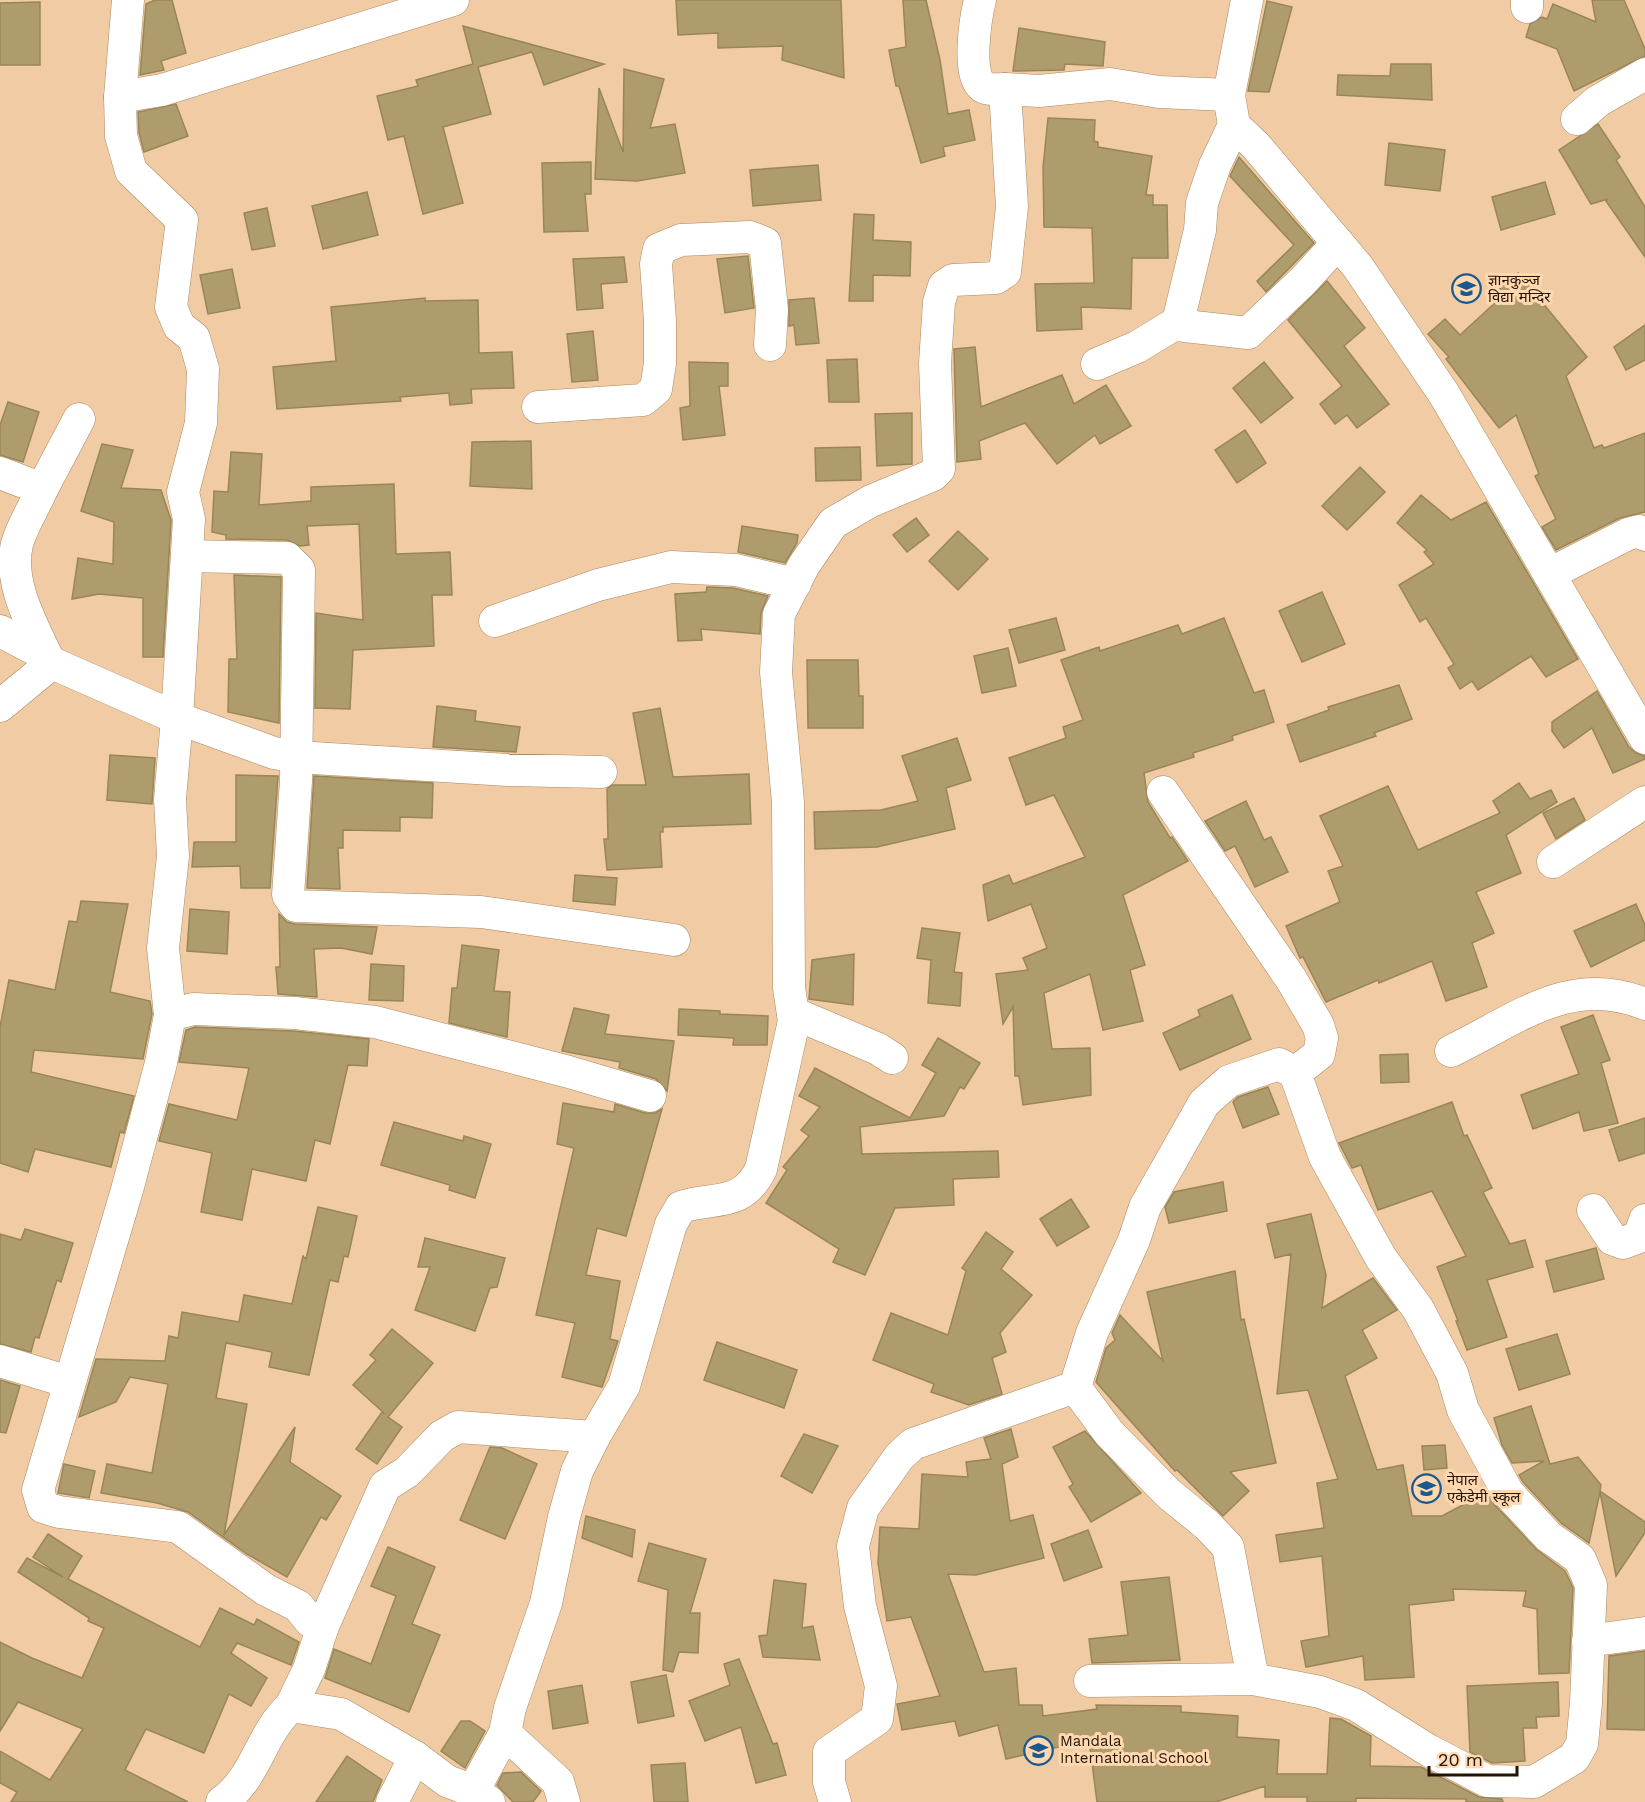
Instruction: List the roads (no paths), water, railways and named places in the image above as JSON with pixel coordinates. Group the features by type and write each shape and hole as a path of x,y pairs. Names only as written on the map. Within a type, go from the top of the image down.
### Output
{"street":[{"path":"128,0 120,97 121,136 130,171 182,220 171,307 179,326 194,338 203,369 201,423 183,492 189,519 170,799 173,856 164,948 170,1015 161,1063 127,1190 38,1490 43,1507 59,1512 178,1527 266,1590 298,1606 310,1621 322,1626"},
{"path":"120,97 162,90 453,0"},
{"path":"980,0 974,28 975,72 978,83 985,88 1039,91 1110,84 1159,92 1229,95"},
{"path":"1097,364 1137,347 1178,322 1200,230 1202,203 1215,165 1234,125 1229,95 1247,0"},
{"path":"1577,119 1598,101 1645,74"},
{"path":"291,1706 341,1714 415,1757 447,1781 478,1798 506,1733 510,1708 546,1603 564,1517 577,1471 624,1386 671,1224 681,1207 726,1200 753,1185 761,1169 794,1021 789,988 788,802 776,672 779,614 804,565 833,523 871,501 933,475 939,469 935,363 939,302 944,286 952,280 996,278 1005,272 1012,207 1005,89"},
{"path":"1234,125 1256,146 1358,267 1444,394 1645,738"},
{"path":"538,407 643,400 656,389 660,363 656,264 659,249 681,240 750,237 765,243 772,309 770,345"},
{"path":"1178,322 1185,326 1248,333 1303,281 1338,243"},
{"path":"49,659 20,595 15,565 17,543 79,419"},
{"path":"0,473 42,489"},
{"path":"1549,574 1628,534 1639,531 1645,535"},
{"path":"187,556 287,558 299,570 297,757 288,895 296,906 481,912 674,940"},
{"path":"495,621 598,585 671,567 736,570 795,584"},
{"path":"0,631 49,659 177,718 274,753 297,757 508,770 601,772"},
{"path":"0,706 49,659"},
{"path":"1163,792 1291,979 1318,1025 1322,1038 1319,1054 1295,1073"},
{"path":"1553,862 1645,802"},
{"path":"1451,1051 1524,1011 1587,992 1624,996 1645,1004"},
{"path":"170,1015 193,1009 295,1013 375,1022 568,1072 650,1096"},
{"path":"793,1013 878,1049 892,1058"},
{"path":"1075,1387 1092,1333 1134,1240 1145,1207 1204,1103 1229,1081 1279,1064 1295,1073 1325,1157 1381,1258 1418,1309 1452,1373 1463,1410 1508,1492 1549,1537 1580,1558 1591,1585 1582,1744 1574,1758 1534,1782 1487,1781 1428,1750 1356,1705 1320,1692 1253,1679 1090,1681"},
{"path":"1593,1210 1612,1239 1623,1243 1639,1237 1645,1220"},
{"path":"0,1361 69,1382"},
{"path":"1075,1387 1109,1433 1169,1494 1207,1525 1228,1547 1253,1679"},
{"path":"835,1802 829,1782 829,1752 877,1719 881,1686 860,1606 854,1546 863,1508 899,1457 913,1444 1075,1387"},
{"path":"222,1802 238,1790 268,1733 291,1706 309,1669 322,1626 385,1486 407,1472 442,1436 458,1427 594,1437"},
{"path":"1588,1641 1645,1634"},
{"path":"506,1733 558,1782 564,1802"},
{"path":"392,1802 415,1757"}],"place":[{"name":"ज्ञानकुञ्‍ज विद्या मन्दिर","path":"1467,289"},
{"name":"नेपाल एकेडेमी स्कूल","path":"1426,1489"},
{"name":"Mandala International School","path":"1039,1750"}]}
